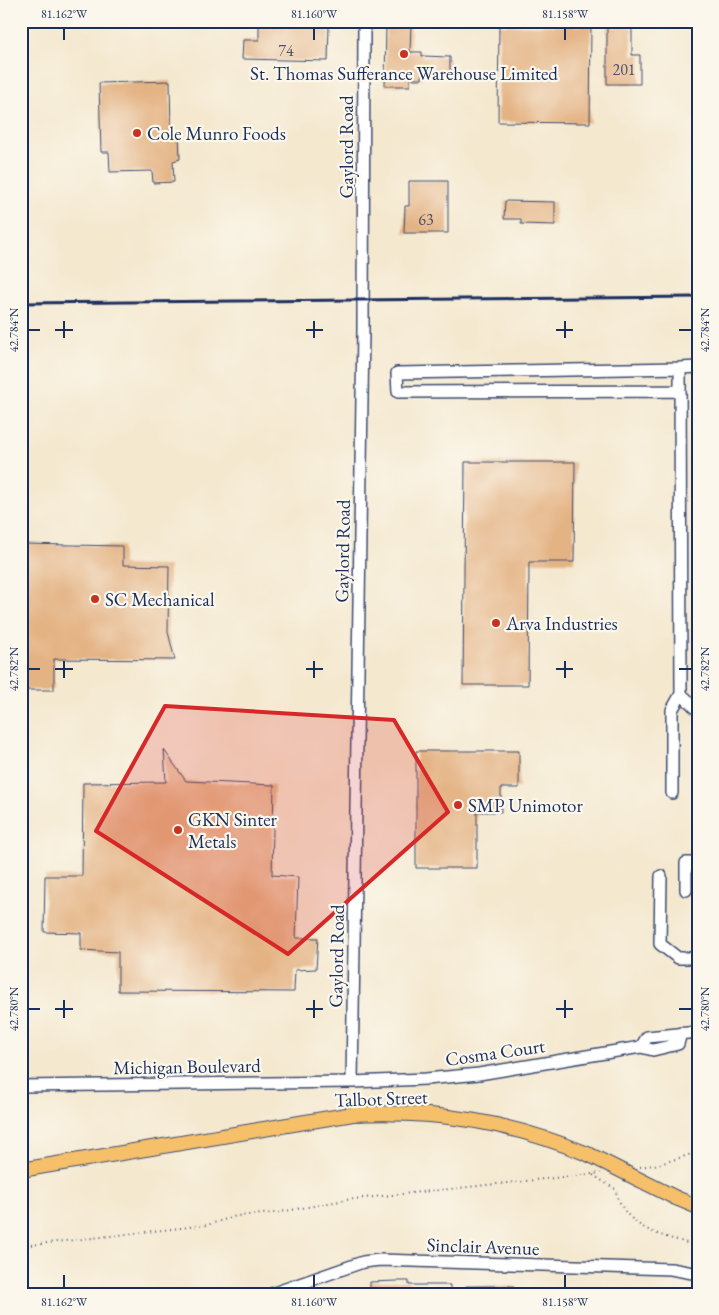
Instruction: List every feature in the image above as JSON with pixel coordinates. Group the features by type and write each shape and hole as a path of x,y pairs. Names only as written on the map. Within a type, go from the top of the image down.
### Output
{"main road":[{"name":"Talbot Street","path":"21,1170 353,1114 395,1112 436,1114 518,1128 590,1154 676,1198 698,1207"}],"street":[{"name":"Gaylord Road","path":"352,1082 363,330 364,21"},
{"path":"680,391 398,392 397,373 698,367"},
{"path":"672,793 672,710 681,694 680,368"},
{"path":"681,694 698,710"},
{"path":"686,890 686,863 698,864"},
{"path":"661,876 660,944 678,958 698,958"},
{"name":"Cosma Court","path":"352,1082 479,1074 641,1047 647,1038 698,1032"},
{"name":"Michigan Boulevard","path":"21,1086 352,1082"},
{"name":"Sinclair Avenue","path":"271,1294 363,1262 380,1260 671,1269 696,1274"}],"path":[{"path":"631,1168 660,1164 683,1154 698,1152"},
{"path":"21,1246 207,1225 236,1216 275,1213 345,1200 602,1173"},
{"path":"593,1175 615,1189 620,1206 642,1229 698,1246 696,1274"}],"highlighted area":[{"path":"165,706 394,720 448,812 288,954 96,831"}],"building":[{"path":"259,23 329,25 328,61 242,59 243,40 259,40"},
{"name":"St. Thomas Sufferance Warehouse Limited","path":"386,23 411,23 410,52 422,52 422,56 450,57 450,74 422,74 422,79 410,79 410,86 385,86"},
{"path":"499,25 591,26 590,123 498,122"},
{"path":"607,27 632,27 632,55 640,55 640,84 607,84"},
{"name":"Cole Munro Foods","path":"170,81 171,131 179,134 180,159 173,161 174,182 153,183 152,171 110,172 109,152 101,152 99,83"},
{"path":"409,181 448,181 448,233 404,233 405,206 409,206"},
{"path":"505,201 555,202 555,225 521,224 521,219 504,219"},
{"name":"Arva Industries","path":"465,462 575,462 574,562 529,562 528,685 463,685"},
{"name":"SC Mechanical","path":"21,544 123,546 123,565 169,566 168,632 175,660 54,659 54,690 21,690"},
{"name":"GKN Sinter Metals","path":"164,750 186,781 274,785 272,875 298,877 296,938 318,938 316,969 295,970 294,992 118,991 118,952 81,950 81,933 44,932 45,876 82,876 83,783 166,782"},
{"name":"SMP Unimotor","path":"416,751 519,751 519,788 501,788 501,812 477,812 477,868 416,868"},
{"path":"409,1281 409,1285 450,1285 450,1294 370,1294 370,1282"},
{"path":"466,1286 514,1286 514,1294 466,1294"}],"railway":[{"path":"21,303 698,297"}],"place":[{"name":"St. Thomas Sufferance Warehouse Limited","path":"404,54"},
{"name":"Cole Munro Foods","path":"137,133"},
{"name":"SC Mechanical","path":"95,599"},
{"name":"Arva Industries","path":"496,623"},
{"name":"SMP Unimotor","path":"458,805"},
{"name":"GKN Sinter Metals","path":"178,830"}]}
